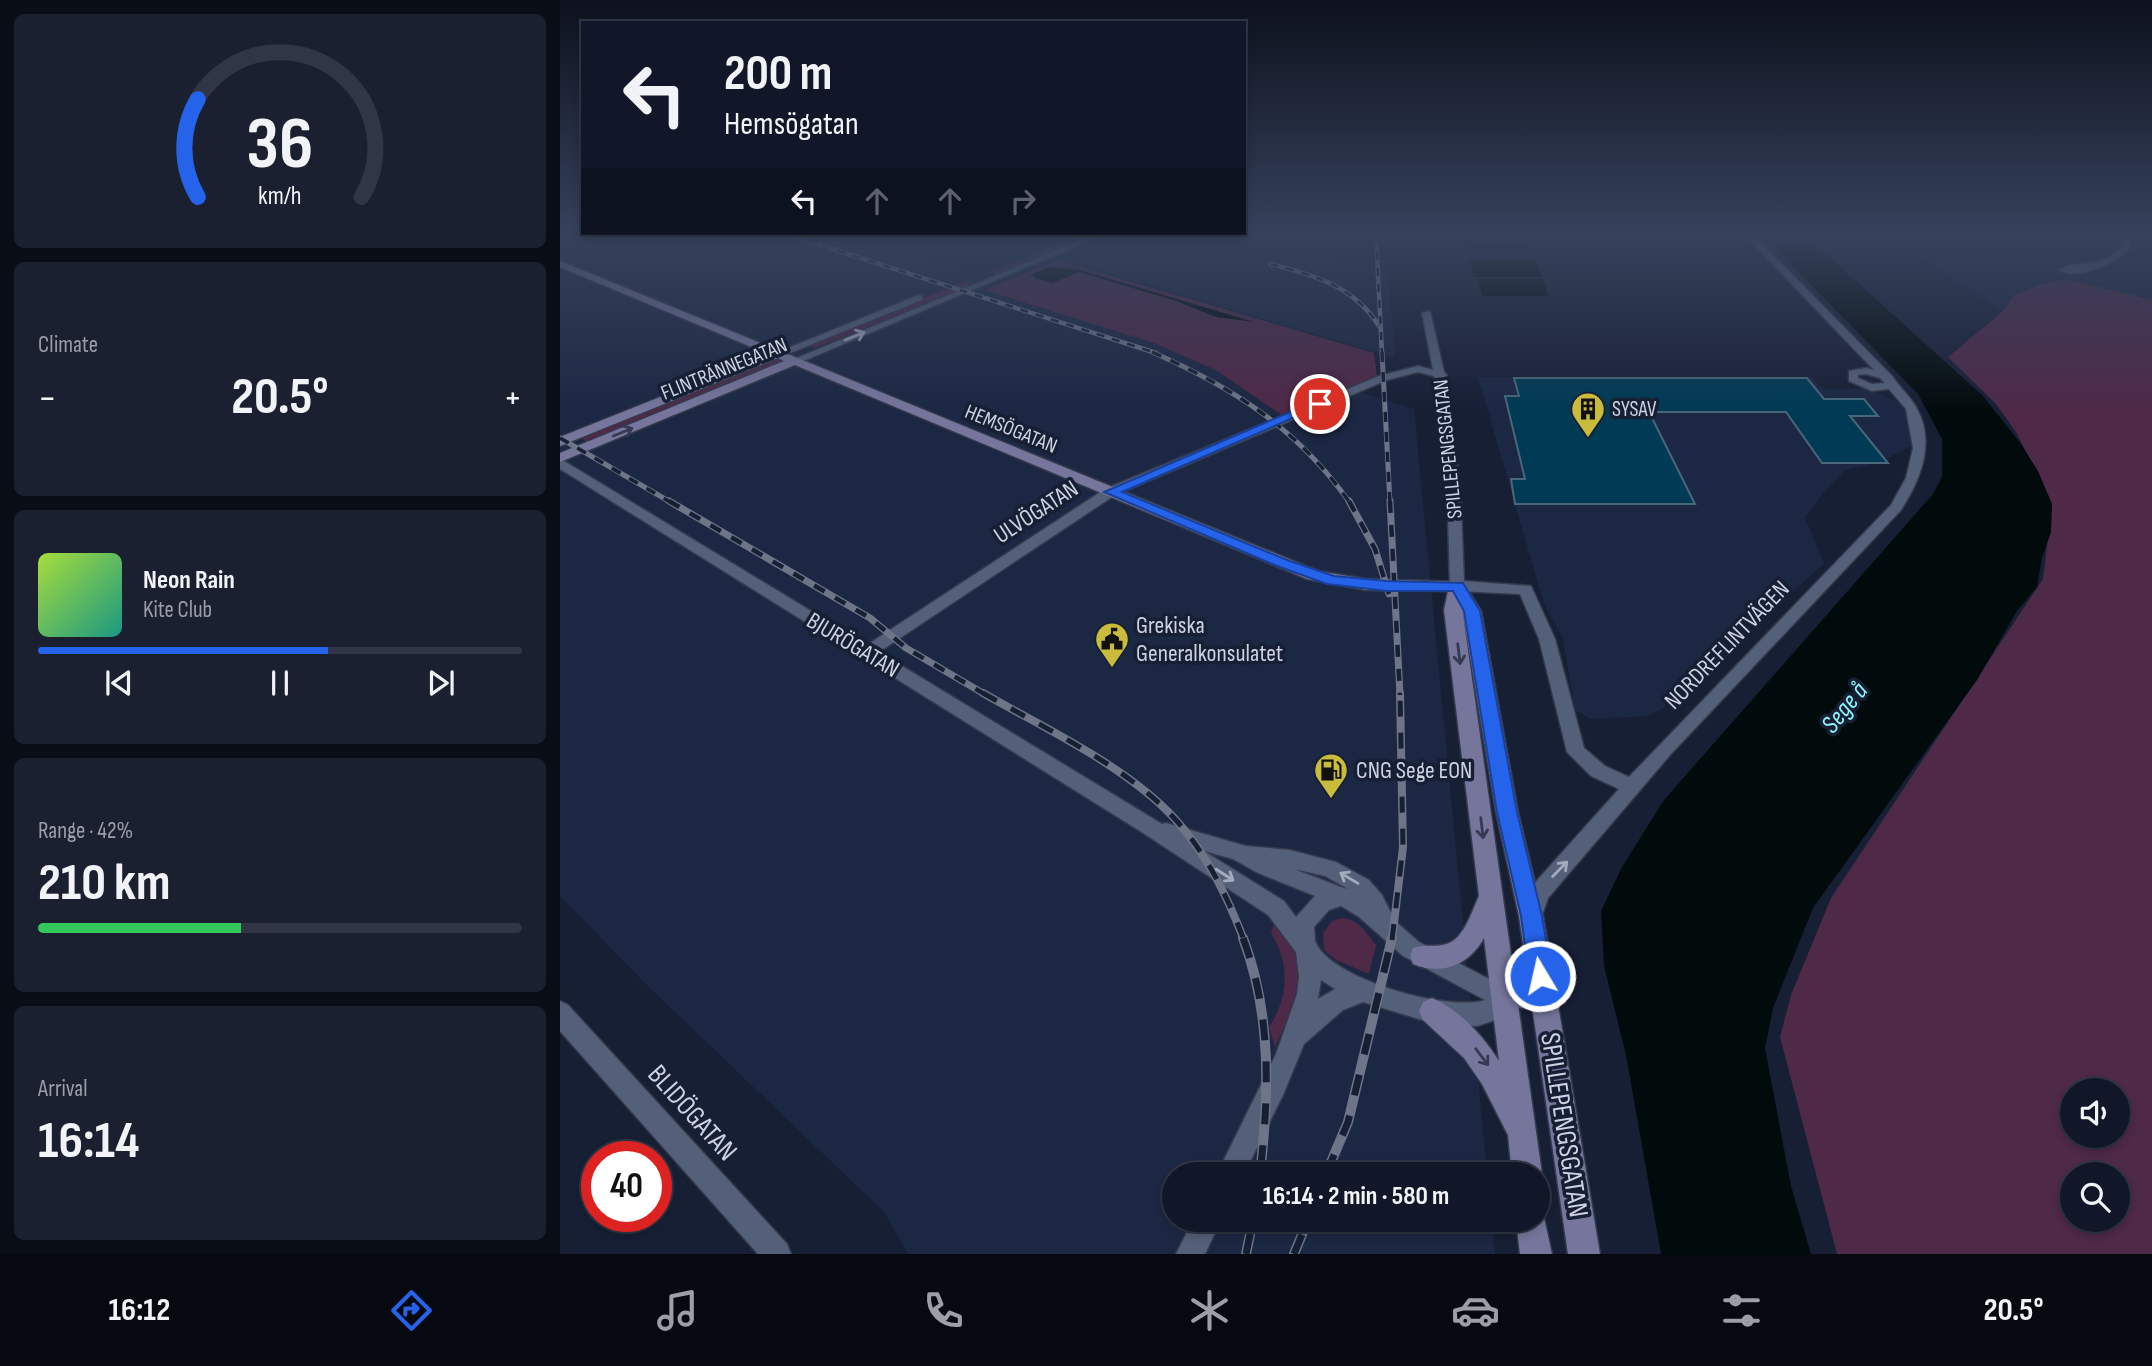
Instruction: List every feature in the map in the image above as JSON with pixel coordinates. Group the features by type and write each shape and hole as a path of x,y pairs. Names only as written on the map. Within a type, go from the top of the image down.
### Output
{"street":[{"name":"HEMSÖGATAN","path":"632,295 1282,563 1333,581 1387,586 1457,586"},
{"name":"FLINTRÄNNEGATAN","path":"560,442 927,295"},
{"name":"FLINTRÄNNEGATAN","path":"560,458 955,295"},
{"name":"NORDREFLINTVÄGEN","path":"1531,916 1539,893 1632,786 1896,507 1914,480 1920,457 1918,431 1910,406 1870,358 1808,295"},
{"name":"SPILLEPENGSGATAN","path":"1427,313 1441,375 1453,465 1457,586 1453,610 1526,1162"},
{"path":"1863,371 1870,358"},
{"name":"ULVÖGATAN","path":"866,653 1110,492 1383,378 1418,369 1441,375"},
{"path":"1874,388 1886,388 1890,381 1879,373 1863,371 1853,374 1853,379 1874,388 1904,400"},
{"name":"BJURÖGATAN","path":"560,464 1147,825 1276,908 1317,962 1332,975 1363,991 1432,1011 1477,1014 1490,1011 1506,997"},
{"path":"1457,586 1525,589 1547,639 1576,752 1598,771 1632,786"},
{"name":"SPILLEPENGSGATAN","path":"1457,586 1472,611 1507,812 1531,916 1584,1254"},
{"name":"BJURÖGATAN","path":"1147,825 1238,852 1302,861 1335,870 1351,878 1370,893 1389,930"},
{"name":"BJURÖGATAN","path":"1238,852 1265,867 1341,896 1367,910 1422,956 1506,997 1544,997"},
{"path":"1422,956 1439,960 1453,956 1470,943 1491,895"},
{"path":"1236,1162 1293,1040 1309,993 1310,965 1304,946 1303,924 1309,914 1322,903 1341,896"},
{"path":"1293,1040 1319,1011 1348,994 1363,991"},
{"path":"1432,1011 1471,1043 1493,1073 1525,1144"},
{"name":"BLIDÖGATAN","path":"560,1013 777,1254"},
{"path":"1190,1254 1201,1232"},
{"name":"SPILLEPENGSGATAN","path":"1533,1232 1536,1254"}],"shaded area":[{"path":"560,295 1050,295 1414,409 1486,1162 1162,1162 1162,1232 1492,1232 1495,1254 908,1254 884,1212 650,988 560,896"},
{"path":"932,295 949,295 815,348 805,345"},
{"path":"999,295 1175,295 1374,353 1377,376 1283,416 1216,370 1154,343"},
{"path":"1181,295 1390,295 1395,358"},
{"path":"1978,295 2016,295 2003,311"},
{"path":"2015,295 2130,295 2152,300 2152,1254 1837,1254 1780,1037 1791,995 1831,898 2043,579 2052,504 2016,432 1996,404 1948,357 2003,311"},
{"path":"2130,295 2152,295 2152,300"},
{"path":"774,358 783,362 588,443 580,437"},
{"path":"1478,377 1811,377 1824,389 1861,389 1878,393 1901,404 1913,423 1917,442 1883,461 1846,470 1825,491 1805,517 1824,564 1684,685 1663,708 1647,716 1591,719 1575,710 1563,638 1544,604"},
{"path":"1341,918 1357,923 1376,945 1369,974 1336,960 1324,950 1323,933 1332,921"},
{"path":"1275,919 1293,948 1299,976 1294,1001 1275,1047 1269,1027 1276,1016 1285,980 1282,956 1271,933"}],"water":[{"path":"1154,295 1254,322 1216,317"},
{"path":"1482,295 1549,296 1482,296"},
{"name":"Sege å","path":"1821,295 1871,295 1983,396 2021,444 2038,471 2052,504 2051,532 2042,558 2037,587 2017,611 1977,680 1813,908 1773,1008 1765,1048 1791,1186 1811,1254 1661,1254 1626,1055 1604,966 1601,911 1622,867 1664,800 1933,494 1942,477 1942,439 1918,394"}],"building":[{"name":"SYSAV","path":"1514,378 1807,378 1824,399 1864,399 1878,416 1850,416 1888,463 1822,463 1786,412 1649,412 1695,504 1515,504 1511,479 1525,479 1505,396 1519,396"}],"railway":[{"path":"974,295 1156,353"},
{"path":"1349,295 1369,312 1379,326"},
{"path":"1379,295 1382,353"},
{"path":"1152,352 1210,380 1262,413 1309,453 1350,503"},
{"path":"1382,352 1390,503"},
{"path":"560,438 672,503"},
{"path":"669,501 870,618 906,648 986,695"},
{"path":"1349,501 1375,549 1389,594"},
{"path":"1390,501 1400,695"},
{"path":"983,693 1110,766 1156,800 1197,846 1231,907 1244,940"},
{"path":"1392,940 1403,847 1400,693"},
{"path":"1243,938 1259,996 1266,1055 1261,1162"},
{"path":"1331,1162 1348,1122 1392,938"},
{"path":"1246,1254 1251,1232"},
{"path":"1294,1254 1303,1232"}],"place":[{"name":"SYSAV","path":"1588,439"},
{"name":"Grekiska Generalkonsulatet","path":"1112,669"},
{"name":"CNG Sege EON","path":"1331,800"}],"route":[{"path":"1320,404 1110,492 1282,563 1333,581 1387,586 1457,586 1472,611 1507,812 1531,916 1540,976"}]}
